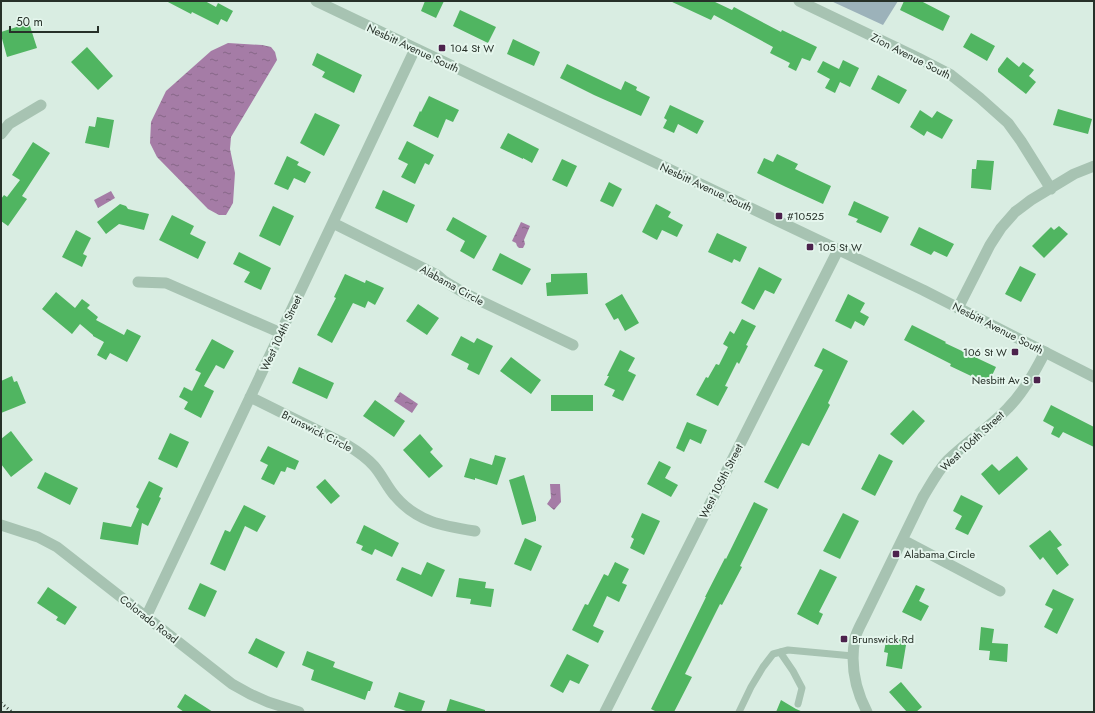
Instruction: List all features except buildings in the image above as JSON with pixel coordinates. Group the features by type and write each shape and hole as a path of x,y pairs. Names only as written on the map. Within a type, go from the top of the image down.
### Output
{"street":[{"name":"Nesbitt Avenue South","path":"316,1 838,250 958,308 1094,377"},
{"name":"Zion Avenue South","path":"799,1 951,75 1008,123 1021,141 1050,189"},
{"name":"West 104th Street","path":"146,616 415,49"},
{"path":"1,134 9,124 41,105"},
{"path":"958,308 990,245 1001,228 1015,212 1031,200 1074,174 1094,166"},
{"name":"Alabama Circle","path":"333,223 437,275 466,294 573,345"},
{"name":"West 105th Street","path":"605,712 838,250"},
{"path":"138,282 166,283 281,333"},
{"name":"West 106th Street","path":"866,712 860,700 854,679 853,656 856,637 923,497 934,478 947,461 1008,408 1024,389 1044,352"},
{"name":"Brunswick Circle","path":"250,397 347,445 362,454 374,466 396,497 410,510 427,520 447,526 475,531"},
{"name":"Colorado Road","path":"1,525 38,537 57,547 232,684 268,702 299,712"},
{"path":"902,540 1000,591"}],"lane":[{"path":"739,712 751,687 773,654 788,650 853,656"},
{"path":"780,652 802,688 798,704"}],"shaded area":[{"path":"831,1 898,1 883,25"}],"water":[{"path":"228,43 271,47 275,52 277,60 231,137 230,149 235,173 233,203 226,215 219,215 208,209 157,157 150,143 151,122 166,91 211,51"},
{"path":"111,191 115,198 98,208 94,200"},
{"path":"521,222 530,226 524,240 525,244 523,248 519,248 516,243 512,241"},
{"path":"400,392 418,404 412,413 394,401"},
{"path":"550,484 560,484 561,502 554,510 547,504 551,498"}],"railway":[{"path":"1,703 12,712"}],"place":[{"name":"104 St W","path":"442,48"},
{"name":"#10525","path":"779,216"},
{"name":"105 St W","path":"810,247"},
{"name":"106 St W","path":"1015,352"},
{"name":"Nesbitt Av S","path":"1037,380"},
{"name":"Alabama Circle","path":"896,554"},
{"name":"Brunswick Rd","path":"844,639"}]}
